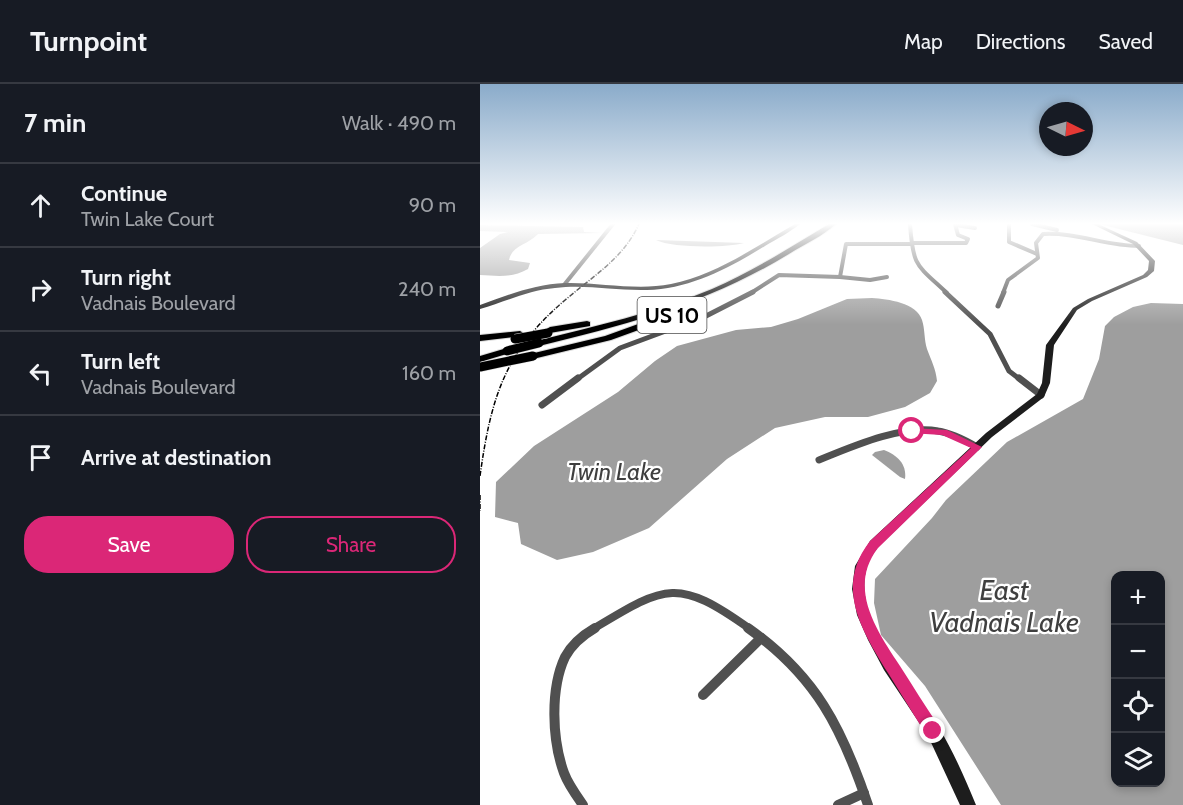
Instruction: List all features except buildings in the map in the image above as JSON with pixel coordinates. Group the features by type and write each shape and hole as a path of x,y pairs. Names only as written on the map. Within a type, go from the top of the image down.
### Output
{"highway":[{"path":"480,346 518,336 591,324 681,298 715,285 762,258"},
{"path":"480,359 679,305 717,290 775,258"},
{"name":"US 10","path":"480,367 608,338 683,311 750,277 779,258"},
{"path":"480,338 518,336"}],"street":[{"path":"564,285 586,258"},
{"path":"480,307 529,291 564,285 641,289 678,285 721,268 739,258"},
{"path":"840,277 844,258"},
{"path":"915,258 917,264 990,334 1010,371 1041,395"},
{"path":"998,306 1008,280 1038,258"},
{"path":"968,805 933,731 867,626 860,603 859,579 862,563 870,549 989,435 1041,395 1047,383 1050,345 1071,313 1084,303 1145,276 1151,271 1152,261 1149,258"},
{"path":"542,405 620,348 706,316 748,295 779,275 870,280 887,277"},
{"path":"819,460 853,447 920,430 943,432 978,447"},
{"path":"583,805 563,770 557,732 560,671 567,654 579,639 646,599 672,591 690,594 709,603 761,638 799,671 810,684 832,721 866,799 838,805"},
{"path":"703,695 761,638"}],"water":[{"path":"480,258 510,258 509,260 530,263 528,269 511,275 480,275"},
{"name":"Twin Lake","path":"872,298 901,303 919,314 937,381 930,393 905,407 868,417 825,417 775,428 727,459 649,528 593,552 557,560 521,544 518,523 495,517 496,482 534,446 618,392 677,346 736,330 771,327 798,319 847,299"},
{"name":"East Vadnais Lake","path":"1151,303 1183,304 1183,805 1001,805 925,686 881,635 874,603 875,579 946,500 1007,442 1083,399 1099,359 1105,326 1114,317 1133,307"},
{"path":"884,450 903,465 905,479 872,455"}],"railway":[{"path":"480,476 496,398 516,355 530,335 548,316 614,258"},
{"path":"480,495 480,511"}],"route":[{"path":"912,431 943,432 978,447 874,544 865,556 860,570 860,603 867,626 873,639 933,731"}]}
